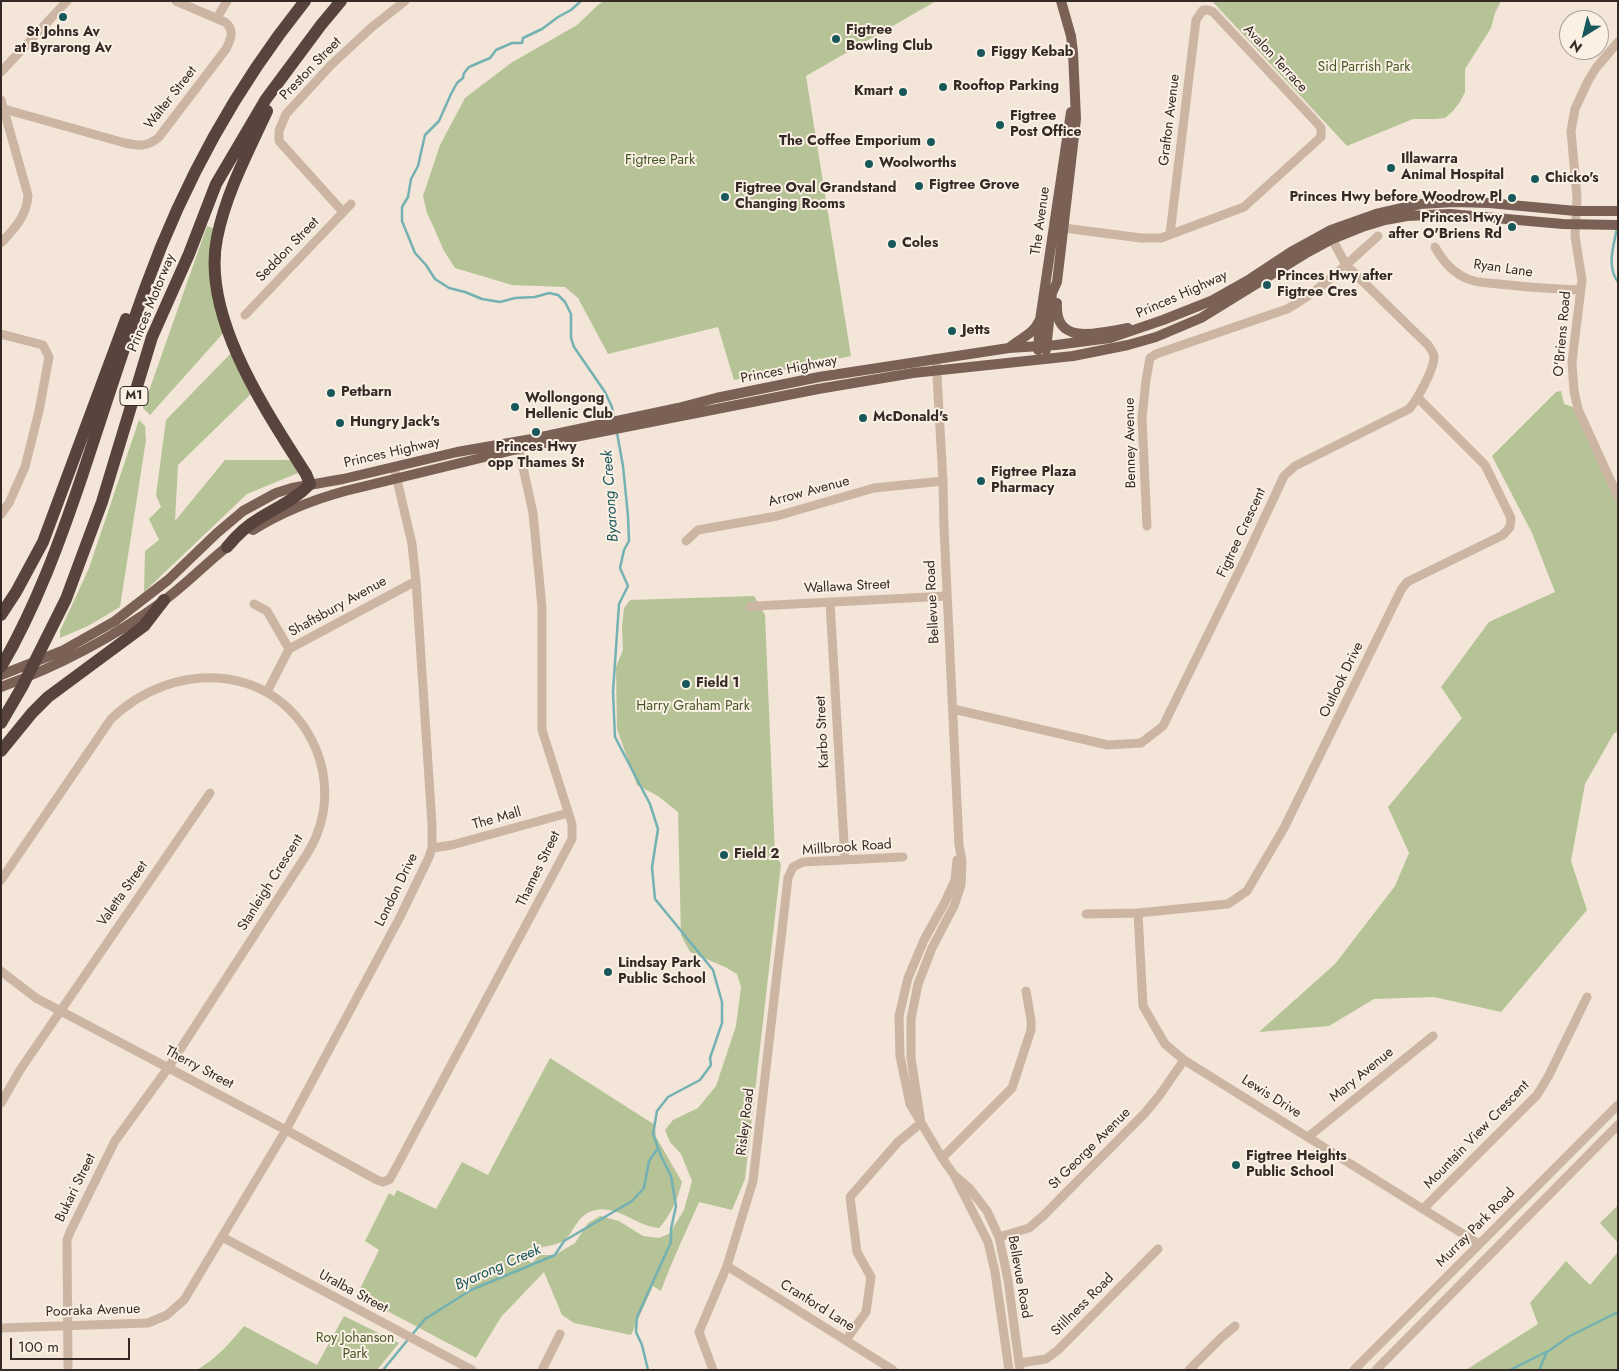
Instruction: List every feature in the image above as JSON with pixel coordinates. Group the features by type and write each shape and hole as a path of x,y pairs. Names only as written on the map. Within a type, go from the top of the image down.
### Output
{"highway":[{"name":"Princes Motorway","path":"1,666 18,636 60,540 146,285 194,170 263,59 305,1"},
{"name":"Princes Motorway","path":"1,722 27,680 66,599 102,502 152,337 189,254 216,184 266,99 341,1"},
{"path":"227,547 238,535 258,519 300,494 310,484 306,474 268,412 230,337 221,308 215,266 216,240 230,191 282,77"},
{"path":"1,615 16,592 43,542 148,259 182,197"},
{"path":"1,752 32,713 48,697 144,626 164,600"}],"main road":[{"name":"The Avenue","path":"1042,345 1052,293 1057,282 1075,135 1075,87 1071,36 1060,1"},
{"name":"The Avenue","path":"1042,359 1040,320 1075,87"},
{"name":"Princes Highway","path":"1,675 62,651 115,621 156,591 223,527 243,511 276,493 310,484 395,473 519,449 716,398 810,379 1009,348 1110,338 1163,320 1229,291 1317,237 1376,214 1420,204 1454,202 1489,203 1576,211 1618,211"},
{"name":"Princes Highway","path":"628,422 818,389 937,371 1111,350 1156,337 1181,327 1214,311 1332,239 1385,220 1420,215 1466,215 1575,225 1618,225"},
{"path":"1057,282 1057,319 1061,326 1070,332 1079,334 1105,331 1163,320"},
{"path":"1009,348 1018,339 1034,330 1040,320"},
{"name":"Princes Highway","path":"1,687 55,666 104,640 164,600 227,547 260,525 296,507 457,452 606,427"}],"street":[{"path":"1,72 67,1"},
{"path":"176,1 217,18 227,1"},
{"name":"Preston Street","path":"343,212 279,141 279,132 286,114 331,65 372,27 405,1"},
{"name":"Avalon Terrace","path":"1170,234 1244,207 1321,137 1322,133 1317,122 1213,12 1203,10"},
{"name":"Grafton Avenue","path":"1170,234 1196,20 1203,10"},
{"name":"Walter Street","path":"2,104 125,143 139,146 150,144 159,137 230,42 232,36 229,25 217,18"},
{"name":"O'Briens Road","path":"1618,42 1596,68 1575,109 1570,131 1577,197 1575,236 1581,271 1581,290 1572,362 1574,391 1578,409 1618,497"},
{"path":"1,243 22,218 28,202 28,195 2,104"},
{"name":"Seddon Street","path":"245,315 351,204"},
{"path":"1064,228 1152,239 1170,234"},
{"path":"1346,265 1378,236"},
{"name":"Figtree Crescent","path":"953,709 1108,745 1141,743 1163,726 1284,476 1295,466 1409,409 1418,398 1433,363 1434,354 1428,345 1346,265 1332,239"},
{"name":"Ryan Lane","path":"1435,247 1449,266 1468,280 1528,287 1581,290"},
{"name":"Benney Avenue","path":"1147,526 1142,418 1149,361 1156,354 1287,309 1306,299 1346,265"},
{"path":"1,334 43,345 49,357 26,467 9,504 1,514"},
{"name":"Bellevue Road","path":"936,358 959,845 955,880 924,940 911,971 899,1016 900,1056 910,1104 954,1175 988,1242 998,1288 1009,1370"},
{"name":"Outlook Drive","path":"1086,914 1138,913 1228,904 1247,891 1284,828 1401,590 1407,582 1503,535 1510,527 1512,518 1485,465 1418,398"},
{"name":"Thames Street","path":"387,1181 395,1173 570,845 572,833 568,813 542,730 542,607 532,513 519,449"},
{"name":"London Drive","path":"213,1253 286,1130 400,917 432,848 416,581 412,544 395,473"},
{"name":"Arrow Avenue","path":"686,541 698,530 777,516 874,488 943,481"},
{"name":"Shaftsbury Avenue","path":"267,692 289,650 416,581"},
{"name":"Wallawa Street","path":"750,608 756,606 947,596"},
{"name":"Karbo Street","path":"830,602 845,860"},
{"path":"254,604 267,611 289,650"},
{"name":"Stanleigh Crescent","path":"1,880 111,719 137,698 161,686 184,679 208,676 226,678 247,684 267,692 286,706 302,725 312,742 323,769 324,806 318,834 168,1068"},
{"name":"Valetta Street","path":"1,1103 20,1070 210,793"},
{"name":"The Mall","path":"432,848 452,845 568,813"},
{"name":"Millbrook Road","path":"793,867 803,862 903,858"},
{"name":"Risley Road","path":"713,1370 699,1332 727,1266 753,1181 788,878 793,867"},
{"name":"Lewis Drive","path":"1138,913 1143,1006 1165,1044 1184,1060 1479,1244"},
{"name":"Therry Street","path":"1,971 36,998 377,1180 387,1181"},
{"path":"942,1158 1012,1088 1031,1030 1026,990"},
{"name":"Mountain View Crescent","path":"1423,1209 1537,1095 1548,1077 1587,997"},
{"name":"Mary Avenue","path":"1308,1137 1433,1036"},
{"name":"St George Avenue","path":"999,1237 1029,1228 1043,1216 1144,1114 1184,1060"},
{"name":"Bukari Street","path":"68,1370 67,1240 112,1148 168,1068"},
{"name":"Murray Park Road","path":"1354,1370 1618,1105"},
{"path":"846,1340 866,1312 871,1277 857,1252 850,1197 898,1142 921,1123"},
{"name":"Murray Park Road","path":"1376,1370 1618,1125"},
{"name":"Bellevue Road","path":"954,1175 970,1189 987,1211 999,1237 1008,1280 1019,1366"},
{"name":"Uralba Street","path":"222,1237 472,1370"},
{"name":"Stillness Road","path":"1019,1366 1046,1359 1058,1350 1158,1249"},
{"name":"Pooraka Avenue","path":"1,1328 148,1323 167,1315 184,1300 213,1253"},
{"name":"Cranford Lane","path":"727,1266 893,1370"},
{"path":"1189,1370 1220,1338 1235,1326"},
{"path":"542,1370 560,1334"}],"green space":[{"name":"Figtree Park","path":"604,1 936,1 806,76 851,356 734,380 718,327 608,354 578,298 565,287 512,285 455,268 444,251 427,213 423,196 440,145 465,98 511,63 577,25"},
{"name":"Sid Parrish Park","path":"1212,1 1501,1 1491,28 1465,69 1465,92 1453,111 1445,118 1413,119 1347,146"},
{"path":"207,226 215,229 226,330 150,415 143,408"},
{"path":"233,351 254,391 178,465 175,521 225,460 291,460 298,473 247,494 144,592 145,551 159,540 149,519 161,507 156,495 166,420"},
{"path":"1561,391 1564,404 1578,409 1618,497 1618,732 1614,733 1585,784 1571,861 1587,910 1501,1012 1434,997 1374,999 1329,1026 1259,1032 1335,964 1395,886 1409,853 1388,807 1462,718 1441,687 1489,622 1555,592 1532,533 1492,456 1556,392"},
{"path":"139,420 145,426 146,440 120,607 88,626 60,638 60,631 89,568"},
{"name":"Harry Graham Park","path":"754,596 765,615 775,855 781,864 745,1179 732,1210 699,1202 661,1291 653,1286 631,1335 574,1323 562,1315 544,1272 501,1317 476,1358 357,1295 379,1250 365,1241 389,1193 394,1196 397,1190 436,1209 462,1162 488,1175 550,1058 655,1125 656,1137 682,1182 674,1206 659,1228 642,1224 610,1210 592,1211 578,1221 563,1241 534,1250 525,1259 532,1263 539,1255 555,1255 575,1243 588,1223 600,1216 619,1221 643,1236 659,1238 669,1234 684,1210 692,1181 681,1154 670,1142 665,1130 673,1120 698,1108 716,1086 736,1026 741,987 737,974 690,952 681,935 678,812 658,796 637,785 617,729 616,667 623,650 622,627 624,608 630,600"},
{"path":"1618,1205 1618,1243 1600,1223"},
{"path":"1618,1252 1618,1370 1466,1370 1538,1324 1530,1303 1566,1261 1590,1285"},
{"name":"Roy Johanson Park","path":"344,1316 399,1343 377,1370 197,1370 223,1350 244,1326 317,1365"}],"waterway":[{"name":"Byarong Creek","path":"581,1 542,29 523,38 522,43 512,43 496,50 490,58 469,67 464,73 463,78 457,83 451,94 439,121 425,135 418,166 411,179 408,197 402,207 402,221 415,253 435,279 449,288 482,299 500,302 549,293 558,295 565,302 571,314 571,338 574,347 605,392 612,407 614,420"},
{"path":"1617,228 1613,248 1612,269 1618,282"},
{"name":"Byarong Creek","path":"617,433 623,466 629,541 624,550 620,568 628,586 619,604 613,692 615,737 650,804 658,829 652,867 655,899 713,970 722,1002 722,1023 710,1058 711,1065 700,1080 668,1097 657,1111 653,1134 671,1176 676,1206 671,1229 671,1242 637,1317 636,1332 642,1345 648,1370"},
{"name":"Byarong Creek","path":"383,1370 425,1319 471,1290 555,1255 564,1241 632,1201 644,1188 649,1161 658,1148"},
{"path":"1539,1370 1547,1352 1570,1336 1618,1312"},
{"path":"1510,1370 1546,1352"}],"place":[{"name":"St Johns Av at Byrarong Av","path":"63,17"},
{"name":"Figtree Bowling Club","path":"836,39"},
{"name":"Figgy Kebab","path":"981,53"},
{"name":"Rooftop Parking","path":"943,87"},
{"name":"Kmart","path":"903,92"},
{"name":"Figtree Post Office","path":"1000,125"},
{"name":"The Coffee Emporium","path":"931,142"},
{"name":"Woolworths","path":"869,164"},
{"name":"Illawarra Animal Hospital","path":"1391,168"},
{"name":"Chicko's","path":"1535,179"},
{"name":"Figtree Grove","path":"919,186"},
{"name":"Figtree Oval Grandstand Changing Rooms","path":"725,197"},
{"name":"Princes Hwy before Woodrow Pl","path":"1512,198"},
{"name":"Princes Hwy after O'Briens Rd","path":"1512,227"},
{"name":"Coles","path":"892,244"},
{"name":"Princes Hwy after Figtree Cres","path":"1267,285"},
{"name":"Jetts","path":"952,331"},
{"name":"Petbarn","path":"331,393"},
{"name":"Wollongong Hellenic Club","path":"515,407"},
{"name":"McDonald's","path":"863,418"},
{"name":"Hungry Jack's","path":"340,423"},
{"name":"Princes Hwy opp Thames St","path":"536,432"},
{"name":"Figtree Plaza Pharmacy","path":"981,481"},
{"name":"Field 1","path":"686,684"},
{"name":"Field 2","path":"724,855"},
{"name":"Lindsay Park Public School","path":"608,972"},
{"name":"Figtree Heights Public School","path":"1236,1165"}]}
